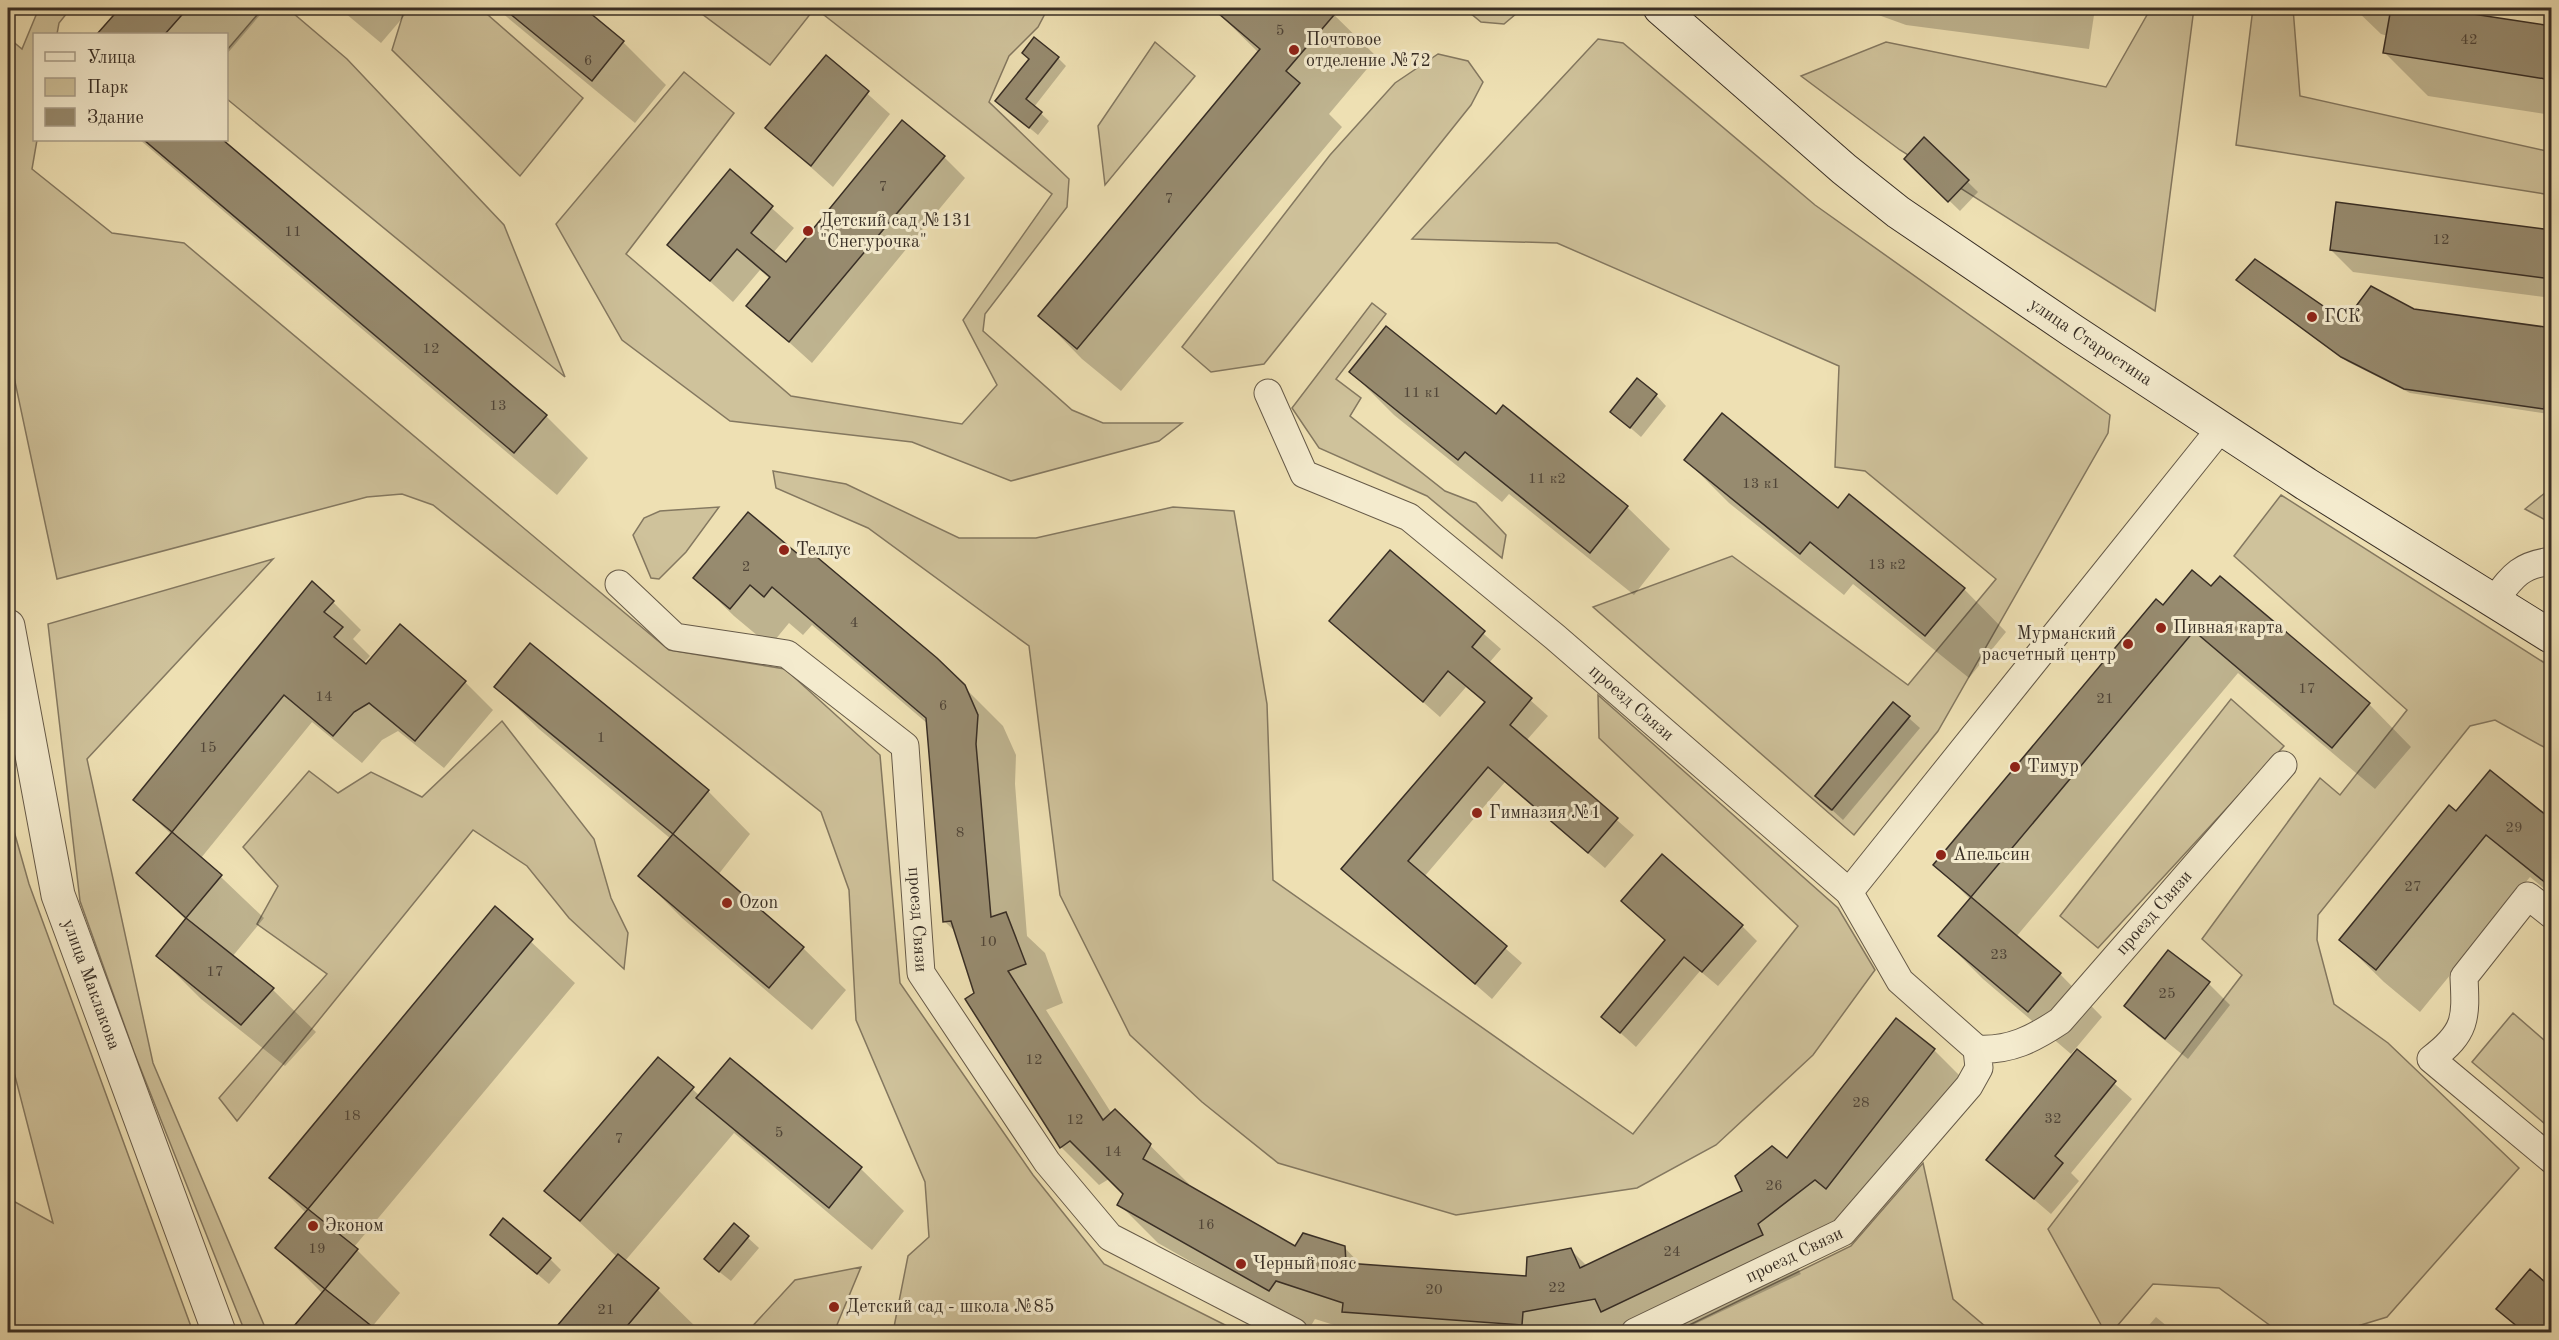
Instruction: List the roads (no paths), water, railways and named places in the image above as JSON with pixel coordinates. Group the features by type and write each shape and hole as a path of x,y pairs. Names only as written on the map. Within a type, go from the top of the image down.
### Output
{"main road":[{"name":"улица Старостина","path":"1660,8 1844,169 1898,212 2222,428 2552,637"},
{"name":"улица Маклакова","path":"8,626 57,895 219,1332"}],"street":[{"name":"проезд Связи","path":"1268,393 1304,474 1409,517 1555,637 1849,892 1900,981 1977,1049 1998,1051 2016,1046 2060,1021 2283,765"},
{"path":"1849,892 2222,428"},
{"path":"2494,601 2516,572 2535,562 2552,561"},
{"name":"проезд Связи","path":"619,585 675,637 787,654 905,746 921,973 1047,1162 1110,1237 1294,1332"},
{"path":"2552,915 2528,896 2464,976 2466,1017 2448,1046 2431,1059 2552,1160"},
{"name":"проезд Связи","path":"1635,1332 1843,1232 1969,1086 1979,1068 1977,1049"}],"place":[{"name":"Почтовое отделение №72","path":"1294,50"},
{"name":"Детский сад №131 \"Снегурочка\"","path":"808,231"},
{"name":"ГСК","path":"2312,317"},
{"name":"Теллус","path":"784,550"},
{"name":"Пивная карта","path":"2161,628"},
{"name":"Мурманский расчетный центр","path":"2128,644"},
{"name":"Тимур","path":"2015,767"},
{"name":"Гимназия №1","path":"1477,813"},
{"name":"Апельсин","path":"1941,855"},
{"name":"Ozon","path":"727,903"},
{"name":"Эконом","path":"313,1226"},
{"name":"Черный пояс","path":"1241,1264"},
{"name":"Детский сад - школа №85","path":"834,1307"}]}
